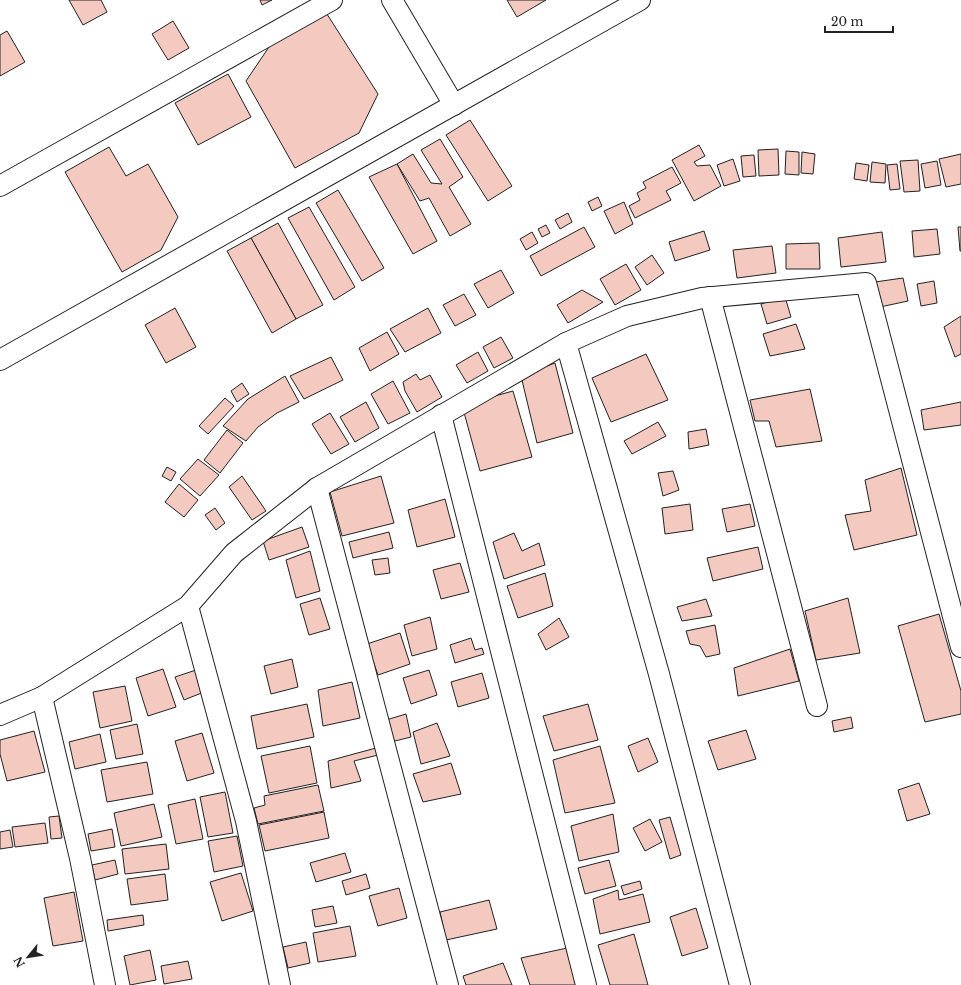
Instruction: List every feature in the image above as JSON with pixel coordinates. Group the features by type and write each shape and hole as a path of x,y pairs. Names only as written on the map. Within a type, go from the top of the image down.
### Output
{"street":[{"path":"0,186 332,0"},
{"path":"392,0 454,105"},
{"path":"1,355 454,105 640,0"},
{"path":"0,715 42,697 188,606 234,553 317,488 566,343 627,316 710,297 866,284 961,647"},
{"path":"710,297 817,706"},
{"path":"566,343 659,674 740,985"},
{"path":"441,416 586,985"},
{"path":"317,488 448,985"},
{"path":"188,606 246,821 280,985"},
{"path":"42,697 80,858 105,985"}],"building":[{"path":"69,0 101,0 107,12 83,25"},
{"path":"260,0 272,0 262,5"},
{"path":"507,0 546,0 517,17"},
{"path":"325,11 378,94 359,133 295,168 246,81 269,47"},
{"path":"173,21 189,48 168,60 152,34"},
{"path":"7,31 25,62 0,76 0,35"},
{"path":"228,74 251,117 198,145 175,103"},
{"path":"470,120 512,186 488,201 446,135"},
{"path":"440,139 463,177 449,187 471,224 450,236 429,198 420,201 397,164 413,154 431,183 442,184 421,150"},
{"path":"699,145 705,156 694,162 697,166 710,165 721,186 694,201 672,160"},
{"path":"109,147 126,176 148,164 178,217 161,250 122,272 65,172"},
{"path":"778,149 779,175 759,176 758,150"},
{"path":"786,151 799,152 799,175 785,174"},
{"path":"802,152 815,154 813,174 801,173"},
{"path":"961,154 961,184 946,187 939,159"},
{"path":"754,155 756,176 743,177 741,156"},
{"path":"733,159 740,181 724,186 717,165"},
{"path":"918,160 920,191 904,192 900,161"},
{"path":"937,161 941,185 925,188 921,164"},
{"path":"872,162 886,164 885,183 870,182"},
{"path":"856,163 869,165 867,181 854,179"},
{"path":"397,164 437,241 413,254 369,177"},
{"path":"897,164 900,189 890,190 887,165"},
{"path":"672,167 681,183 666,191 671,200 635,218 629,206 640,200 637,193 646,188 643,182"},
{"path":"338,190 384,268 362,281 316,203"},
{"path":"598,197 602,206 592,211 588,202"},
{"path":"624,202 633,224 615,234 604,211"},
{"path":"309,207 355,287 334,300 288,218"},
{"path":"568,213 572,222 560,229 555,220"},
{"path":"278,223 323,305 296,319 251,238"},
{"path":"546,225 550,233 542,237 538,229"},
{"path":"584,227 595,247 541,276 530,256"},
{"path":"958,227 961,227 961,251 960,251"},
{"path":"937,229 940,254 914,257 912,231"},
{"path":"704,231 710,250 675,261 669,242"},
{"path":"532,232 538,243 526,250 520,239"},
{"path":"882,232 886,262 841,267 838,238"},
{"path":"251,238 296,319 272,333 227,251"},
{"path":"819,243 820,269 786,269 786,244"},
{"path":"772,246 776,273 737,278 733,250"},
{"path":"652,255 664,273 647,285 635,267"},
{"path":"626,264 641,290 615,305 600,279"},
{"path":"501,270 514,293 488,308 474,284"},
{"path":"903,278 908,301 880,307 875,282"},
{"path":"934,281 937,303 921,306 917,284"},
{"path":"582,290 603,302 568,323 557,305"},
{"path":"464,294 476,315 455,326 443,305"},
{"path":"785,297 791,317 767,324 761,304"},
{"path":"175,308 196,347 166,363 145,325"},
{"path":"428,308 441,333 405,352 390,329"},
{"path":"961,316 961,354 955,357 944,327"},
{"path":"796,324 805,349 770,356 763,334"},
{"path":"387,332 399,354 370,371 359,348"},
{"path":"501,337 513,358 494,368 483,347"},
{"path":"478,352 488,371 467,383 456,365"},
{"path":"646,354 668,400 611,422 592,378"},
{"path":"331,357 343,380 304,399 290,376"},
{"path":"555,363 573,433 537,443 521,376"},
{"path":"416,374 420,380 430,375 442,397 417,412 405,391 403,382"},
{"path":"285,376 299,402 277,413 258,427 246,441 223,426 248,399"},
{"path":"393,381 410,413 388,424 371,394"},
{"path":"242,383 249,394 237,402 231,391"},
{"path":"810,389 822,441 776,447 769,421 755,421 750,400"},
{"path":"513,391 532,457 480,471 462,405"},
{"path":"225,398 234,406 208,434 199,426"},
{"path":"366,402 379,428 355,442 340,417"},
{"path":"961,402 961,425 924,430 921,410"},
{"path":"330,413 349,444 331,454 312,424"},
{"path":"658,422 666,436 632,454 624,441"},
{"path":"706,429 709,445 689,449 688,432"},
{"path":"227,430 243,443 220,473 204,460"},
{"path":"198,459 219,475 200,496 180,479"},
{"path":"167,467 176,472 171,481 162,476"},
{"path":"901,468 917,535 854,550 845,515 871,511 865,480"},
{"path":"673,471 679,490 663,496 658,473"},
{"path":"242,476 266,511 252,520 229,487"},
{"path":"381,476 394,523 342,536 330,492"},
{"path":"179,484 198,500 184,517 165,502"},
{"path":"445,499 455,537 417,547 408,510"},
{"path":"690,504 693,530 665,534 662,508"},
{"path":"750,504 755,526 727,532 722,509"},
{"path":"215,508 225,523 216,530 205,515"},
{"path":"302,527 309,547 269,560 263,541"},
{"path":"389,532 393,548 353,558 349,542"},
{"path":"514,533 522,551 539,543 545,565 504,579 493,542"},
{"path":"758,547 763,569 713,581 707,558"},
{"path":"310,551 320,591 296,598 286,560"},
{"path":"388,558 390,573 375,575 372,560"},
{"path":"460,563 469,592 441,599 433,570"},
{"path":"545,573 553,606 518,618 507,586"},
{"path":"320,598 330,629 309,635 300,604"},
{"path":"848,598 860,653 816,660 805,611"},
{"path":"706,599 712,616 682,621 677,607"},
{"path":"939,614 961,691 961,714 925,722 898,626"},
{"path":"430,617 437,649 412,656 404,625"},
{"path":"559,618 569,637 546,650 538,634"},
{"path":"715,625 720,654 706,657 700,646 690,644 686,631"},
{"path":"400,633 410,664 378,675 367,644"},
{"path":"471,638 475,650 482,648 484,654 455,663 450,645"},
{"path":"790,649 799,681 738,696 734,668"},
{"path":"292,659 298,687 271,694 264,666"},
{"path":"163,669 176,707 148,716 136,678"},
{"path":"196,670 204,692 184,700 175,677"},
{"path":"429,670 437,695 411,704 403,678"},
{"path":"482,673 489,698 458,707 451,682"},
{"path":"352,682 360,718 323,726 318,690"},
{"path":"125,686 132,721 100,728 93,692"},
{"path":"307,704 314,737 257,749 251,716"},
{"path":"588,704 598,740 554,751 543,716"},
{"path":"406,714 411,737 391,742 386,720"},
{"path":"851,717 853,728 834,732 832,721"},
{"path":"437,723 450,756 421,764 413,732"},
{"path":"137,724 143,754 116,759 110,730"},
{"path":"746,730 756,759 718,770 708,741"},
{"path":"34,731 45,772 7,781 0,754 0,740"},
{"path":"202,733 214,773 187,781 175,741"},
{"path":"100,734 106,762 75,769 69,742"},
{"path":"648,738 658,762 638,772 628,746"},
{"path":"310,746 317,783 269,793 261,756"},
{"path":"600,746 615,803 565,813 553,760"},
{"path":"376,748 378,755 354,761 361,781 331,788 328,761"},
{"path":"147,762 153,794 107,802 101,770"},
{"path":"451,763 461,794 423,802 413,774"},
{"path":"919,783 930,814 907,821 898,790"},
{"path":"318,785 324,811 258,824 254,808 265,805 264,796"},
{"path":"225,792 233,833 208,837 200,797"},
{"path":"195,799 203,839 176,844 168,805"},
{"path":"154,804 162,837 121,846 114,813"},
{"path":"324,812 329,838 265,851 259,825"},
{"path":"613,814 619,852 579,861 571,826"},
{"path":"59,816 62,838 51,839 49,817"},
{"path":"670,817 681,855 670,859 659,820"},
{"path":"650,819 662,842 645,851 633,828"},
{"path":"45,823 48,843 15,847 12,827"},
{"path":"112,829 115,847 91,851 88,834"},
{"path":"10,830 13,847 0,849 0,832"},
{"path":"237,836 243,866 214,872 208,841"},
{"path":"166,844 169,869 125,874 122,849"},
{"path":"345,853 351,872 316,882 310,863"},
{"path":"115,860 118,874 95,880 92,865"},
{"path":"609,860 616,886 585,894 578,868"},
{"path":"241,873 253,911 222,921 210,882"},
{"path":"165,874 168,900 131,905 127,879"},
{"path":"366,874 370,888 346,895 342,881"},
{"path":"640,881 642,889 624,895 621,886"},
{"path":"399,888 407,918 378,926 369,896"},
{"path":"618,890 619,900 643,894 650,922 600,934 593,899"},
{"path":"74,892 83,941 53,946 44,898"},
{"path":"489,900 497,929 446,940 440,912"},
{"path":"333,906 337,923 315,927 312,910"},
{"path":"696,908 708,948 682,956 670,917"},
{"path":"143,915 144,925 108,931 107,920"},
{"path":"350,926 356,956 318,962 313,933"},
{"path":"634,934 648,985 610,985 598,945"},
{"path":"306,942 310,963 288,968 283,947"},
{"path":"567,948 576,985 530,985 521,958"},
{"path":"150,950 156,980 130,985 124,956"},
{"path":"188,961 192,979 164,984 161,966"},
{"path":"503,963 512,985 466,985 463,976"}]}
